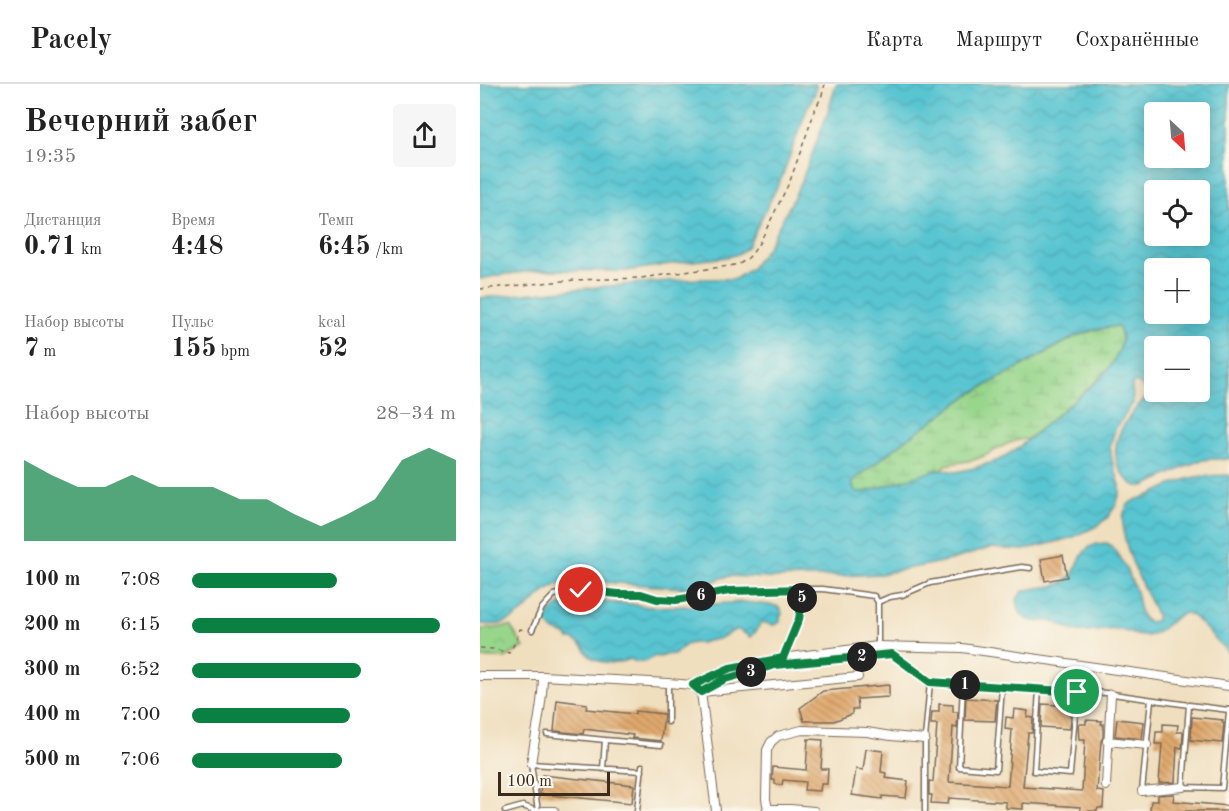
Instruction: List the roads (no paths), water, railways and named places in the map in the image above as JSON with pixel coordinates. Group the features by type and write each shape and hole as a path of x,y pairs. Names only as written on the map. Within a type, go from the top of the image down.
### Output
{"street":[{"path":"480,676 543,676 693,685 730,668 783,658 878,646 962,648 1229,686"},
{"path":"531,764 543,692 543,676"},
{"path":"701,692 858,677"},
{"path":"693,685 701,692 716,811"},
{"path":"1106,786 1111,694"},
{"path":"814,811 767,810 767,750 778,736 802,730 867,732 925,739"},
{"path":"1108,741 1146,745"},
{"path":"1142,791 1183,787"}],"lane":[{"path":"878,602 930,583 1022,567 1030,568"},
{"path":"532,630 542,608 554,595 581,590 641,594 657,599 676,600 729,591 823,589 874,596 878,602 878,646"},
{"path":"925,811 925,739 930,682 1111,694 1150,700 1189,705 1229,711 1222,788 1183,787 1189,705"},
{"path":"668,683 668,722"},
{"path":"963,685 959,767 996,770 1002,687"},
{"path":"1039,689 1034,771 1070,774 1077,692"},
{"path":"1142,791 1150,700"},
{"path":"548,734 661,745"},
{"path":"603,769 605,740"},
{"path":"505,811 523,806 545,811 531,764 603,769 642,768 637,811"}],"water":[{"path":"480,84 816,84 815,93 782,177 747,247 738,254 627,271 540,270 480,279"},
{"path":"836,84 1229,84 1229,459 1198,461 1144,486 1129,482 1122,473 1116,460 1117,441 1127,420 1144,401 1210,402 1210,336 1144,336 1144,387 1136,382 1132,384 1133,403 1116,428 1110,445 1120,485 1116,505 1108,517 1097,526 1071,538 1024,550 990,548 951,560 881,574 765,578 729,576 704,586 683,588 578,580 564,582 553,586 514,618 495,625 480,624 480,298 642,283 735,279 751,268 767,248 802,180","holes":["1116,326 1120,329 1122,339 1112,364 1098,380 1018,448 999,460 974,468 956,472 940,469 865,492 856,492 852,484 854,480 967,396 1076,336"]},
{"path":"1229,475 1229,653 1198,620 1185,613 1159,631 1147,636 1115,630 1075,631 1053,622 1031,621 1024,617 1018,607 1017,599 1022,592 1064,582 1074,571 1084,552 1096,544 1107,543 1116,552 1128,572 1142,616 1148,622 1155,621 1157,616 1131,560 1126,543 1123,528 1124,514 1129,504 1181,481 1201,476"},
{"path":"573,600 648,607 745,602 777,606 782,614 780,622 774,625 761,622 751,637 737,629 719,638 689,644 674,655 655,656 642,662 630,659 610,663 592,657 584,647 566,635 552,630 545,621 553,610"}]}
